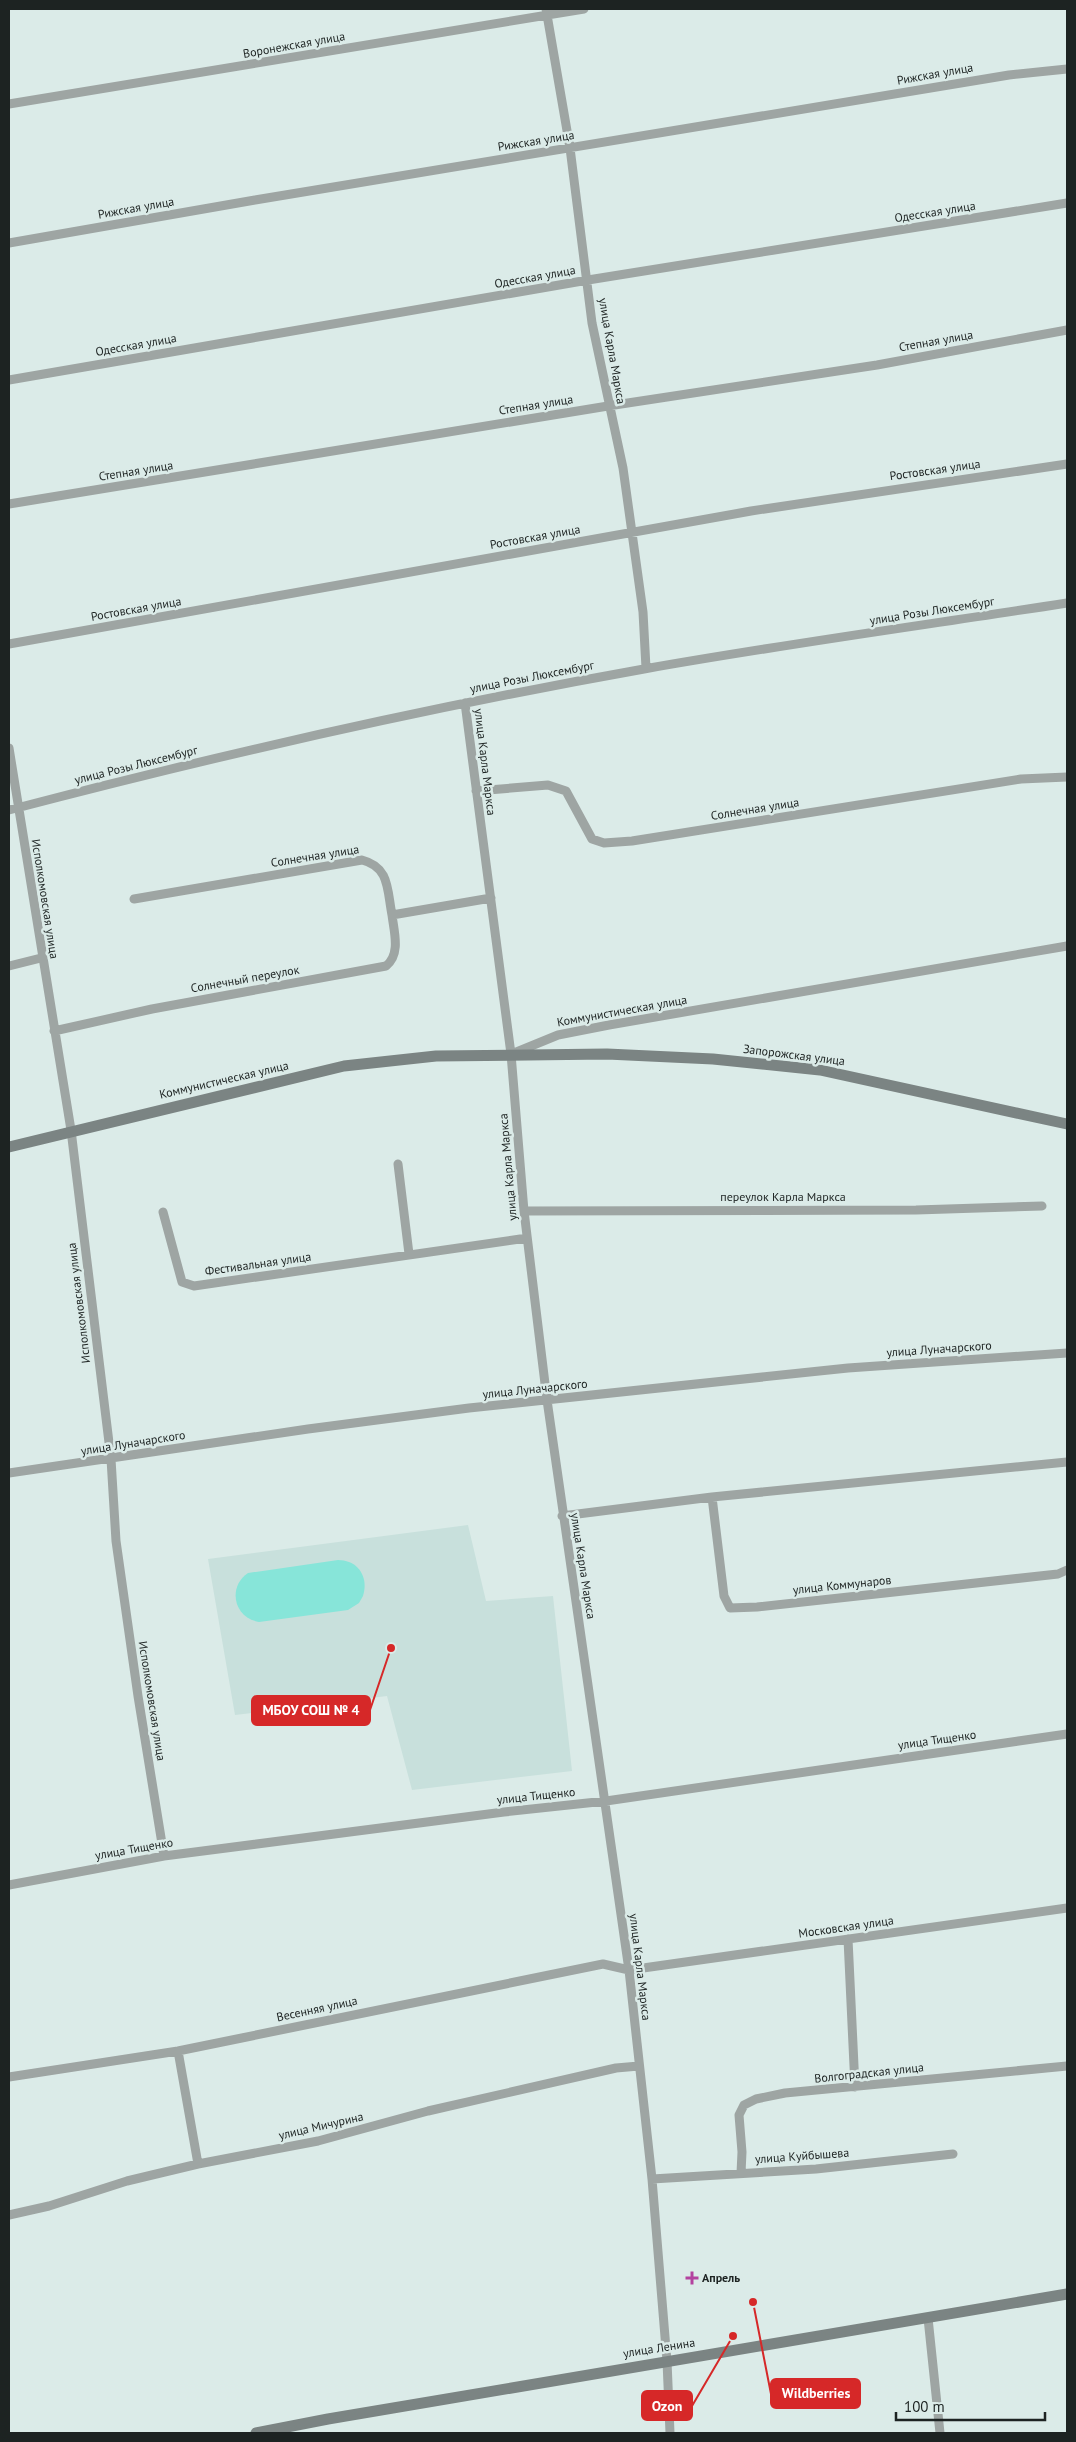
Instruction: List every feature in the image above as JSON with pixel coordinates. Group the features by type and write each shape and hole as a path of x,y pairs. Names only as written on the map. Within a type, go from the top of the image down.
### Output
{"main road":[{"name":"Запорожская улица","path":"511,1054 607,1054 713,1059 820,1070 1067,1124"},
{"name":"Коммунистическая улица","path":"9,1146 344,1066 436,1056 511,1054"},
{"name":"улица Ленина","path":"256,2433 328,2418 1067,2294"}],"street":[{"name":"Воронежская улица","path":"9,104 547,12 584,9"},
{"name":"улица Карла Маркса","path":"547,12 570,148 592,323 608,406 623,468 630,532 643,612 646,668"},
{"name":"Рижская улица","path":"9,243 255,200 1009,75 1067,69"},
{"name":"Одесская улица","path":"9,380 588,280 1067,203"},
{"name":"Степная улица","path":"9,504 608,406 877,365 1067,330"},
{"name":"Ростовская улица","path":"9,644 751,510 1067,464"},
{"name":"улица Розы Люксембург","path":"9,810 157,772 465,703 646,668 1067,603"},
{"name":"улица Карла Маркса","path":"465,703 511,1054 524,1211 562,1516 606,1801 629,1970 652,2179 667,2360 670,2433"},
{"name":"Исполкомовская улица","path":"9,748 41,958 71,1130 110,1459 116,1540 138,1696 164,1856"},
{"name":"Солнечная улица","path":"476,791 548,785 566,791 592,839 604,843 632,841 1020,779 1067,777"},
{"name":"Солнечная улица","path":"134,899 362,860 376,863 384,874 392,915"},
{"path":"392,915 491,898"},
{"name":"Солнечный переулок","path":"54,1031 170,1006 386,966 393,961 396,951 392,915"},
{"name":"Коммунистическая улица","path":"511,1054 558,1035 609,1025 1067,946"},
{"path":"9,966 41,958"},
{"path":"398,1164 409,1254"},
{"name":"переулок Карла Маркса","path":"524,1211 916,1210 1042,1206"},
{"name":"Фестивальная улица","path":"163,1212 182,1282 194,1286 527,1238"},
{"name":"улица Луначарского","path":"9,1473 308,1429 547,1400 848,1368 1067,1353"},
{"path":"562,1516 712,1497 1067,1462"},
{"name":"улица Коммунаров","path":"712,1497 724,1596 730,1608 757,1607 1048,1575 1067,1570"},
{"name":"улица Тищенко","path":"9,1885 164,1856 504,1812 606,1801 1067,1734"},
{"name":"Московская улица","path":"629,1970 1067,1908"},
{"path":"848,1939 855,2087"},
{"name":"Весенняя улица","path":"9,2077 178,2051 603,1964 629,1970"},
{"path":"178,2051 198,2164"},
{"name":"улица Мичурина","path":"9,2215 49,2206 128,2182 198,2164 318,2141 438,2109 616,2068 639,2066"},
{"name":"Волгоградская улица","path":"741,2173 742,2152 739,2115 744,2105 756,2099 785,2093 1067,2066"},
{"name":"улица Куйбышева","path":"652,2179 816,2169 954,2154"},
{"path":"928,2318 940,2433"}],"shaded area":[{"path":"468,1525 486,1601 553,1596 572,1771 412,1790 387,1696 235,1715 208,1559"},
{"path":"338,1560 356,1566 363,1576 363,1596 359,1603 348,1610 259,1622 244,1615 239,1608 236,1601 237,1586 248,1573"}],"place":[{"name":"МБОУ СОШ № 4","path":"391,1648"},
{"name":"Апрель","path":"692,2278"},
{"name":"Wildberries","path":"753,2302"},
{"name":"Ozon","path":"733,2336"}]}
